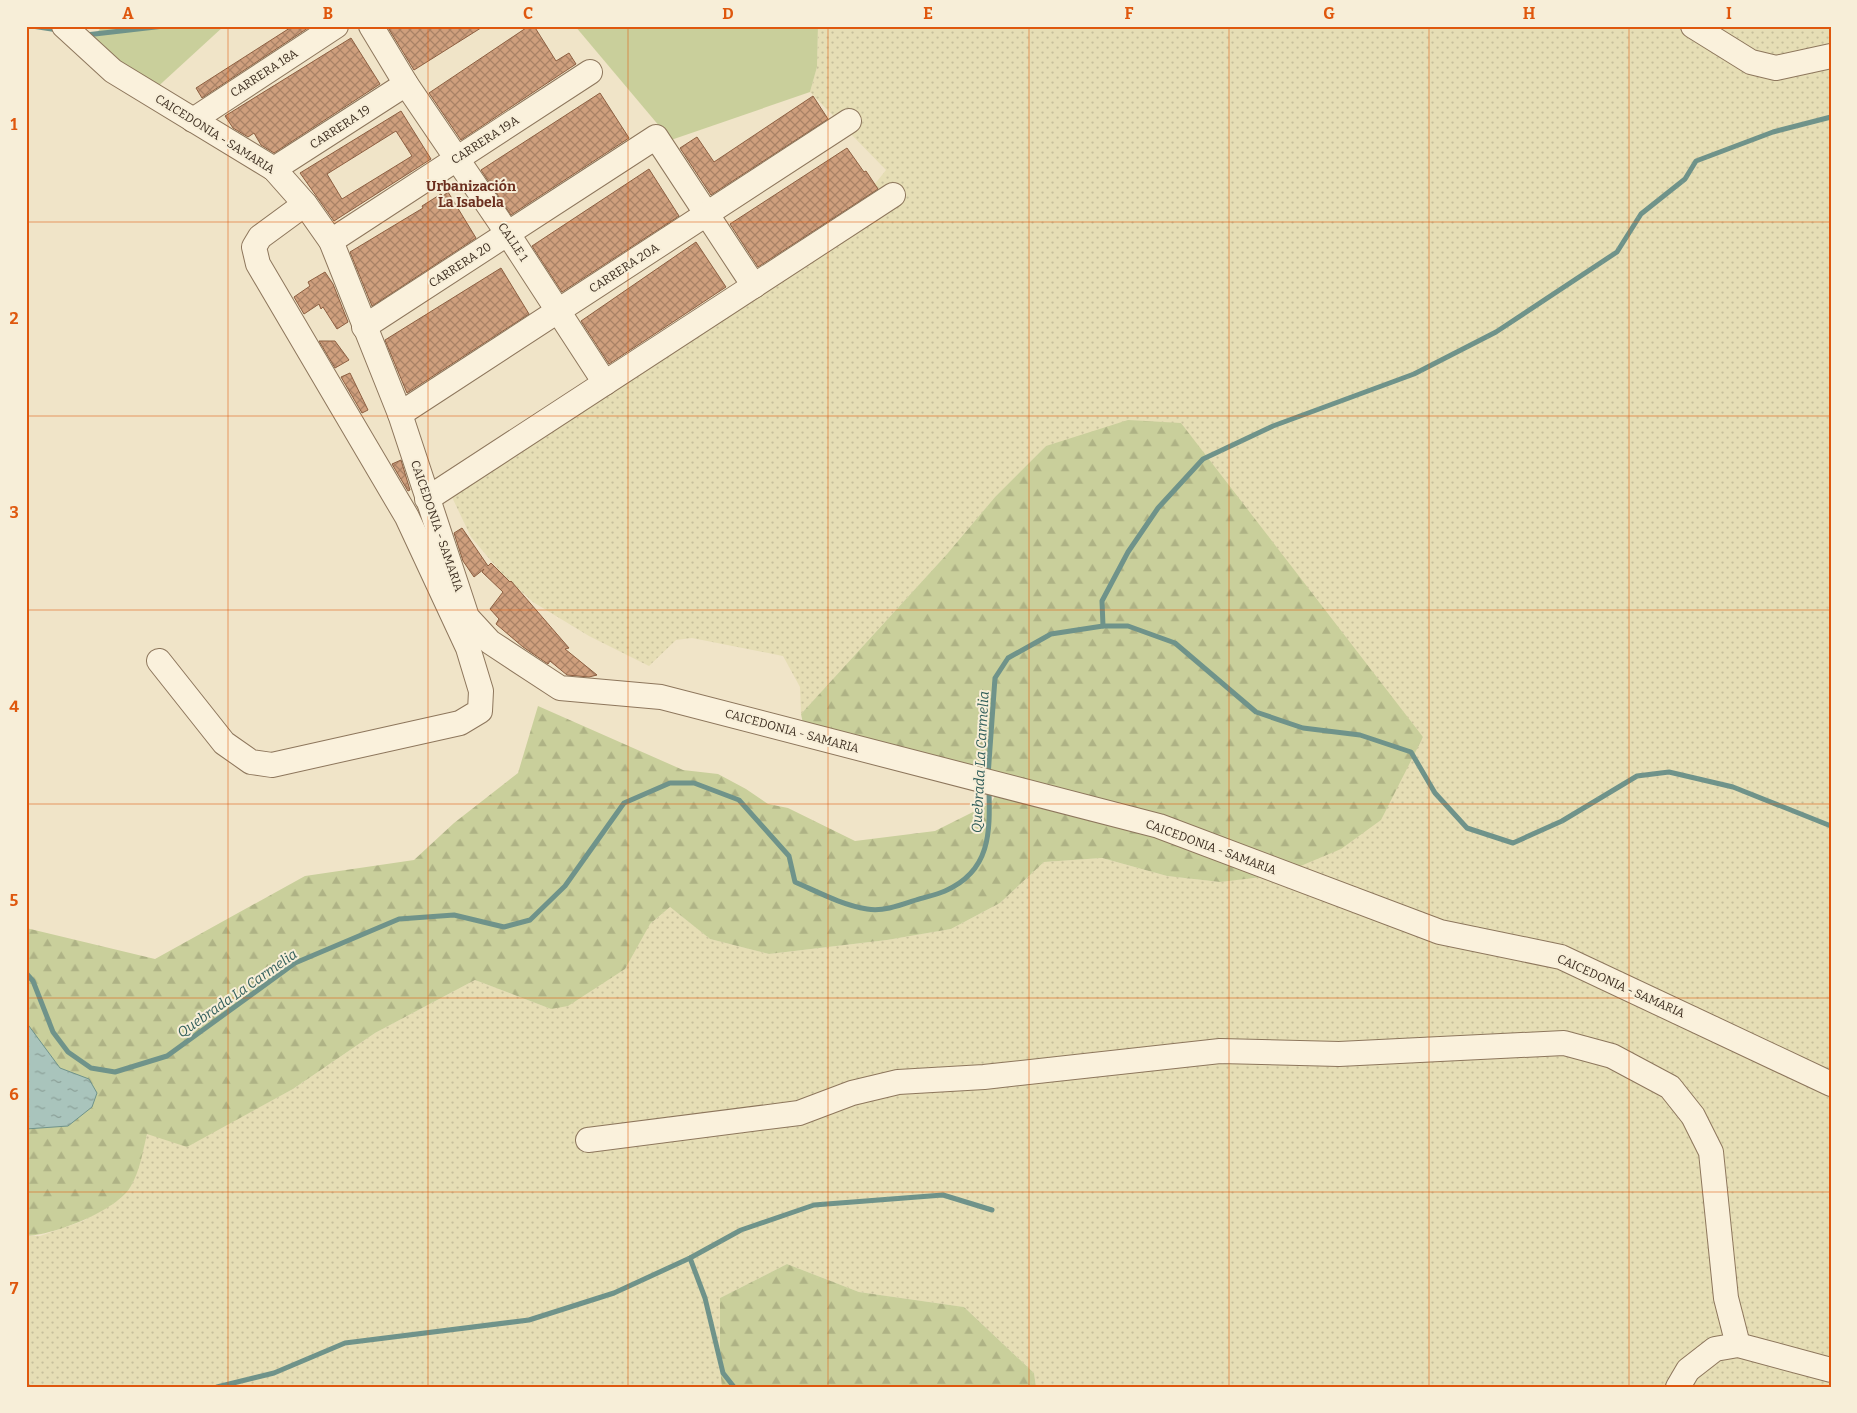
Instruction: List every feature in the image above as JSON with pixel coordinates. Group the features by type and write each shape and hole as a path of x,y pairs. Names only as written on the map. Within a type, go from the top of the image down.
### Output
{"street":[{"name":"CAICEDONIA - SAMARIA","path":"64,26 113,71 274,169 305,204 331,241 364,328 400,414 467,617 490,642 560,688 661,696 1159,826 1440,932 1562,957 1831,1084"},
{"name":"CARRERA 18A","path":"193,120 336,26"},
{"name":"CALLE 1","path":"371,26 406,84 508,234 605,383"},
{"path":"1693,26 1751,62 1776,68 1831,56"},
{"name":"CARRERA 19A","path":"331,241 590,72"},
{"name":"CARRERA 19","path":"274,169 406,84"},
{"name":"CARRERA 20A","path":"400,414 849,121"},
{"name":"CARRERA 20","path":"364,328 656,137 707,214"},
{"path":"427,499 893,195"},
{"path":"159,661 224,743 251,762 272,766 460,723 480,711 481,691 468,648 407,517 258,264 254,247 260,237 305,204"},
{"path":"707,214 754,286"},
{"path":"588,1140 799,1113 852,1093 898,1082 984,1077 1220,1051 1339,1054 1564,1043 1612,1056 1670,1087 1693,1116 1711,1152 1726,1298 1738,1345"},
{"path":"1678,1387 1688,1370 1715,1349 1738,1345 1831,1370"}],"shaded area":[{"path":"818,26 1831,26 1831,1387 1036,1387 1034,1373 964,1307 859,1292 787,1264 720,1298 720,1369 722,1387 26,1387 26,1236 40,1236 83,1221 113,1203 131,1186 147,1134 244,1115 293,1089 375,1033 475,980 551,1009 670,907 710,939 769,954 887,940 951,929 1000,903 1044,862 1102,858 1167,876 1220,882 1412,756 1423,737 1046,446 995,497 947,554 801,714 800,687 783,656 692,638 676,640 649,666 589,636 533,602 503,575 471,537 450,493 854,210 886,170 810,92 817,67"}],"green space":[{"path":"102,26 224,26 152,92 84,50"},
{"path":"575,26 818,26 817,67 810,92 671,140"},
{"path":"1128,420 1181,423 1423,737 1381,820 1341,849 1279,875 1220,882 1167,876 1102,858 1044,862 1000,903 951,929 887,940 769,954 710,939 670,907 650,924 625,969 568,1006 551,1009 475,980 375,1033 293,1089 187,1147 147,1134 137,1174 124,1195 99,1213 84,1220 38,1235 26,1236 26,928 155,959 305,876 414,860 454,823 518,773 538,706 683,770 718,774 746,789 768,804 788,808 855,841 935,831 991,803 998,790 806,738 801,714 947,554 995,497 1046,446"},
{"path":"787,1264 859,1292 964,1307 1034,1373 1036,1387 722,1387 720,1369 720,1298"}],"water":[{"path":"26,1022 60,1068 89,1079 97,1093 92,1107 68,1126 26,1129"}],"building":[{"path":"293,26 311,26 202,98 196,88"},
{"path":"387,26 484,26 414,70"},
{"path":"529,26 534,26 556,61 569,53 576,64 461,140 429,93"},
{"path":"351,38 380,84 274,153 261,145 254,133 248,137 233,128 225,116"},
{"path":"600,93 629,138 511,215 481,170"},
{"path":"813,96 828,119 711,195 680,148 697,137 714,162"},
{"path":"401,111 431,159 334,221 300,173","holes":["396,131 412,156 342,199 327,174"]},
{"path":"847,148 878,189 758,267 730,224"},
{"path":"649,169 679,216 562,292 532,246"},
{"path":"448,192 476,238 372,306 350,252 423,208 422,206 441,194 443,196"},
{"path":"696,242 726,287 609,364 581,321"},
{"path":"501,268 529,314 407,393 385,340"},
{"path":"325,272 333,284 348,322 337,329 319,304 304,314 294,297 310,286 308,282"},
{"path":"319,341 335,341 349,360 335,368"},
{"path":"350,373 368,410 362,413 341,377"},
{"path":"401,460 410,490 408,491 392,464"},
{"path":"462,528 488,566 491,563 511,581 569,648 565,649 597,675 589,677 567,675 550,661 548,664 523,647 496,624 499,619 490,609 503,592 482,572 484,569 474,577 463,561 454,533"}],"waterway":[{"path":"32,26 58,30"},
{"path":"86,35 164,26"},
{"path":"1103,626 1102,601 1128,552 1158,508 1203,459 1273,426 1414,374 1496,332 1617,252 1641,214 1685,179 1696,161 1773,132 1831,117"},
{"name":"Quebrada La Carmelia","path":"988,776 995,678 1008,658 1051,634 1103,626 1128,626 1175,643 1256,712 1303,728 1360,735 1411,752 1435,793 1467,828 1513,843 1562,821 1637,776 1669,772 1733,787 1831,826"},
{"name":"Quebrada La Carmelia","path":"26,973 33,981 53,1032 68,1052 91,1068 115,1072 167,1056 295,963 399,919 454,915 504,927 530,920 565,886 624,803 670,783 694,783 739,800 789,856 795,882 839,901 873,910 892,908 942,892 960,883 971,873 985,849 989,821 989,790"},
{"path":"217,1387 274,1373 345,1343 529,1320 614,1293 690,1258 741,1230 814,1205 943,1195 992,1210"},
{"path":"690,1258 705,1298 723,1373 734,1387"}],"district":[{"name":"Urbanización La Isabela","path":"471,194"}]}
